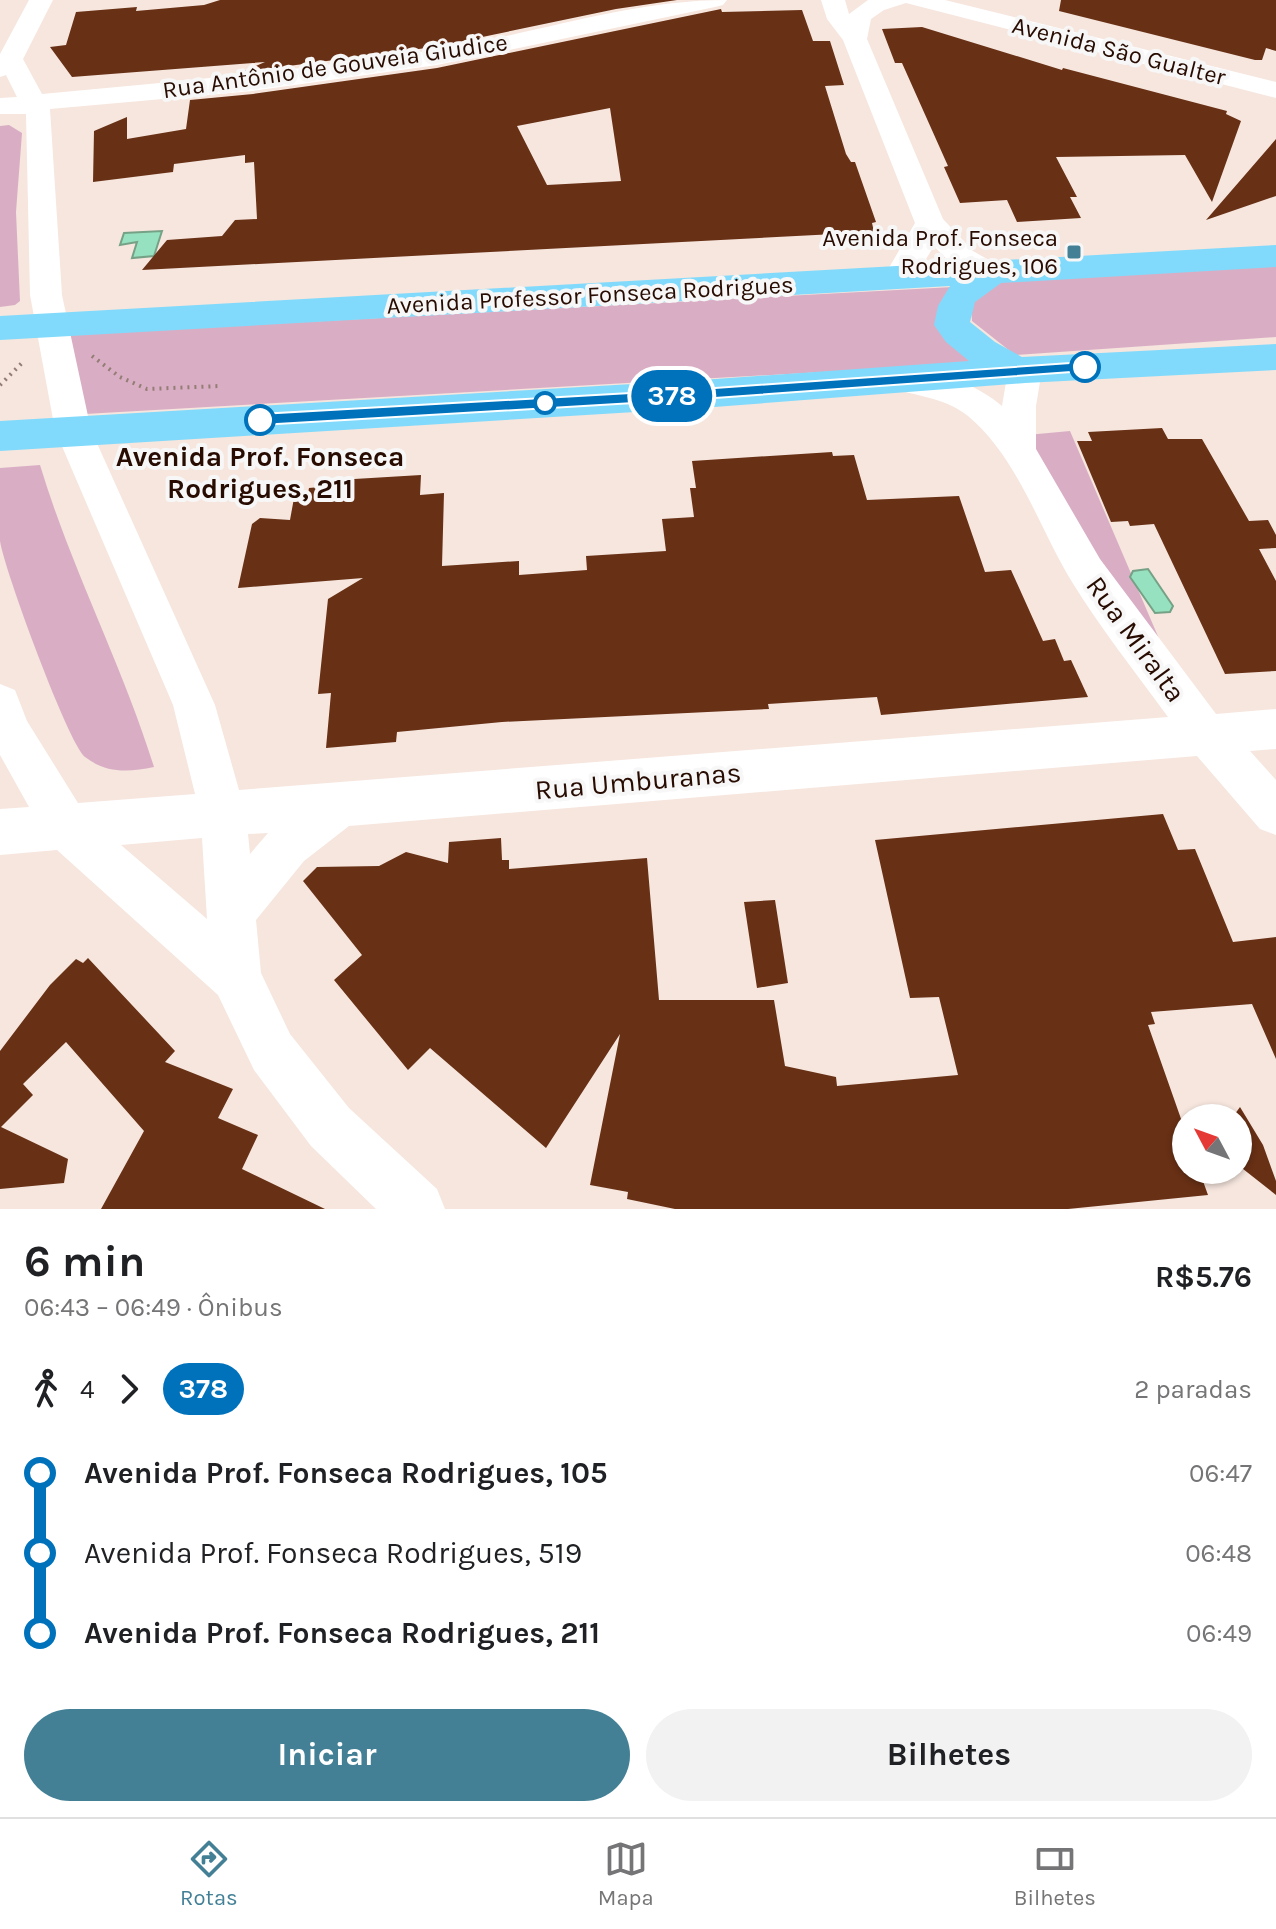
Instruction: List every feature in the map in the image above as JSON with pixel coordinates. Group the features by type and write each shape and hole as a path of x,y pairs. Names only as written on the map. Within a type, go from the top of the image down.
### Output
{"highway":[{"name":"Avenida Professor Fonseca Rodrigues","path":"0,328 1276,256"},
{"path":"990,274 962,292 954,305 952,325 967,343 983,354 1021,370"},
{"path":"0,436 906,380 1021,370 1276,357"}],"street":[{"path":"41,0 5,64 39,114 46,295 51,325 73,430 194,705 223,814 236,977 272,1052 330,1127 417,1209"},
{"name":"Rua Antônio de Gouveia Giudice","path":"0,106 253,83 437,57 715,0"},
{"path":"833,0 839,19 855,39 930,223 962,258 990,274"},
{"path":"855,39 860,16 876,5 896,0"},
{"name":"Avenida São Gualter","path":"916,0 1276,90"},
{"path":"899,278 930,223"},
{"path":"1018,450 1021,370"},
{"name":"Rua Miralta","path":"906,380 933,385 966,398 990,416 1018,450 1086,571 1205,733 1276,813"},
{"path":"0,704 9,730 67,828 236,977"},
{"name":"Rua Umburanas","path":"0,832 1276,729"},
{"path":"232,911 288,845 338,806"}],"shaded area":[{"path":"9,125 22,133 16,212 20,301 0,307 0,126"},
{"path":"162,231 154,256 132,258 137,242 120,245 124,233"},
{"path":"1276,265 1276,337 1015,355 972,321 971,302 994,282"},
{"path":"953,287 979,363 85,414 66,335"},
{"path":"1070,431 1178,683 1016,436"},
{"path":"40,465 66,541 127,691 154,767 110,769 85,757 65,721 38,654 0,541 0,468"},
{"path":"1148,569 1173,606 1170,612 1155,613 1130,577 1133,571"}],"building":[{"path":"220,0 677,0 616,9 434,47 242,72 265,62 72,77 50,47 66,45 76,12 137,7 136,11 204,5"},
{"path":"1061,0 1276,0 1276,51 1266,48 1262,60 1255,60 1059,11"},
{"path":"721,9 722,12 802,10 813,41 830,41 844,85 825,86 846,154 851,162 855,162 876,222 872,223 874,232 142,270 167,240 222,236 235,220 257,219 254,162 245,163 245,155 174,164 173,172 93,182 94,131 127,117 127,139 186,129 190,100 437,68","holes":["610,108 621,181 547,185 517,126"]},
{"path":"922,27 1062,70 1227,111 1226,114 1241,121 1212,202 1185,155 1056,157 1077,197 1070,197 1081,218 1017,222 1007,200 960,203 944,167 948,166 902,63 895,63 882,29"},
{"path":"1276,139 1276,196 1206,220"},
{"path":"1162,428 1168,439 1202,439 1249,521 1268,520 1276,535 1276,548 1259,549 1276,581 1276,671 1225,674 1154,524 1130,526 1128,521 1111,522 1077,441 1092,441 1088,432"},
{"path":"832,452 833,456 854,455 867,500 959,496 985,572 1011,570 1043,641 1055,639 1064,661 1071,660 1088,697 881,715 877,697 768,704 769,709 502,722 397,732 396,742 326,748 331,693 318,694 328,599 363,578 238,588 252,524 260,518 290,520 294,498 307,498 309,488 320,487 321,481 421,475 420,495 444,493 442,566 519,561 519,575 587,570 586,556 666,551 662,519 694,517 690,488 696,488 692,461"},
{"path":"1163,814 1178,850 1195,849 1233,942 1276,937 1276,1059 1252,1004 1151,1012 1155,1024 1148,1025 1176,1104 1172,1104 1172,1184 1204,1184 1208,1195 1068,1209 675,1209 627,1199 628,1192 590,1185 620,1034 546,1148 430,1048 408,1070 334,980 362,955 303,881 317,867 379,866 406,852 448,863 449,842 501,838 502,860 509,860 509,869 647,858 659,1000 774,1000 785,1066 836,1077 837,1086 958,1075 939,997 910,998 875,840"},
{"path":"775,900 788,983 757,988 744,902"},
{"path":"88,958 175,1051 165,1062 233,1089 218,1118 258,1135 242,1169 325,1209 101,1209 144,1131 66,1042 23,1084 33,1095 1,1127 68,1159 64,1183 0,1189 0,1051 50,985 76,959 83,963"},
{"path":"1252,1127 1263,1145 1276,1181 1276,1195 1252,1176"}],"bus line":[{"name":"378","path":"260,420 1085,367"}],"place":[{"name":"Avenida Prof. Fonseca Rodrigues, 106","path":"1074,252"},
{"name":"Avenida Prof. Fonseca Rodrigues, 211","path":"260,420"}]}
